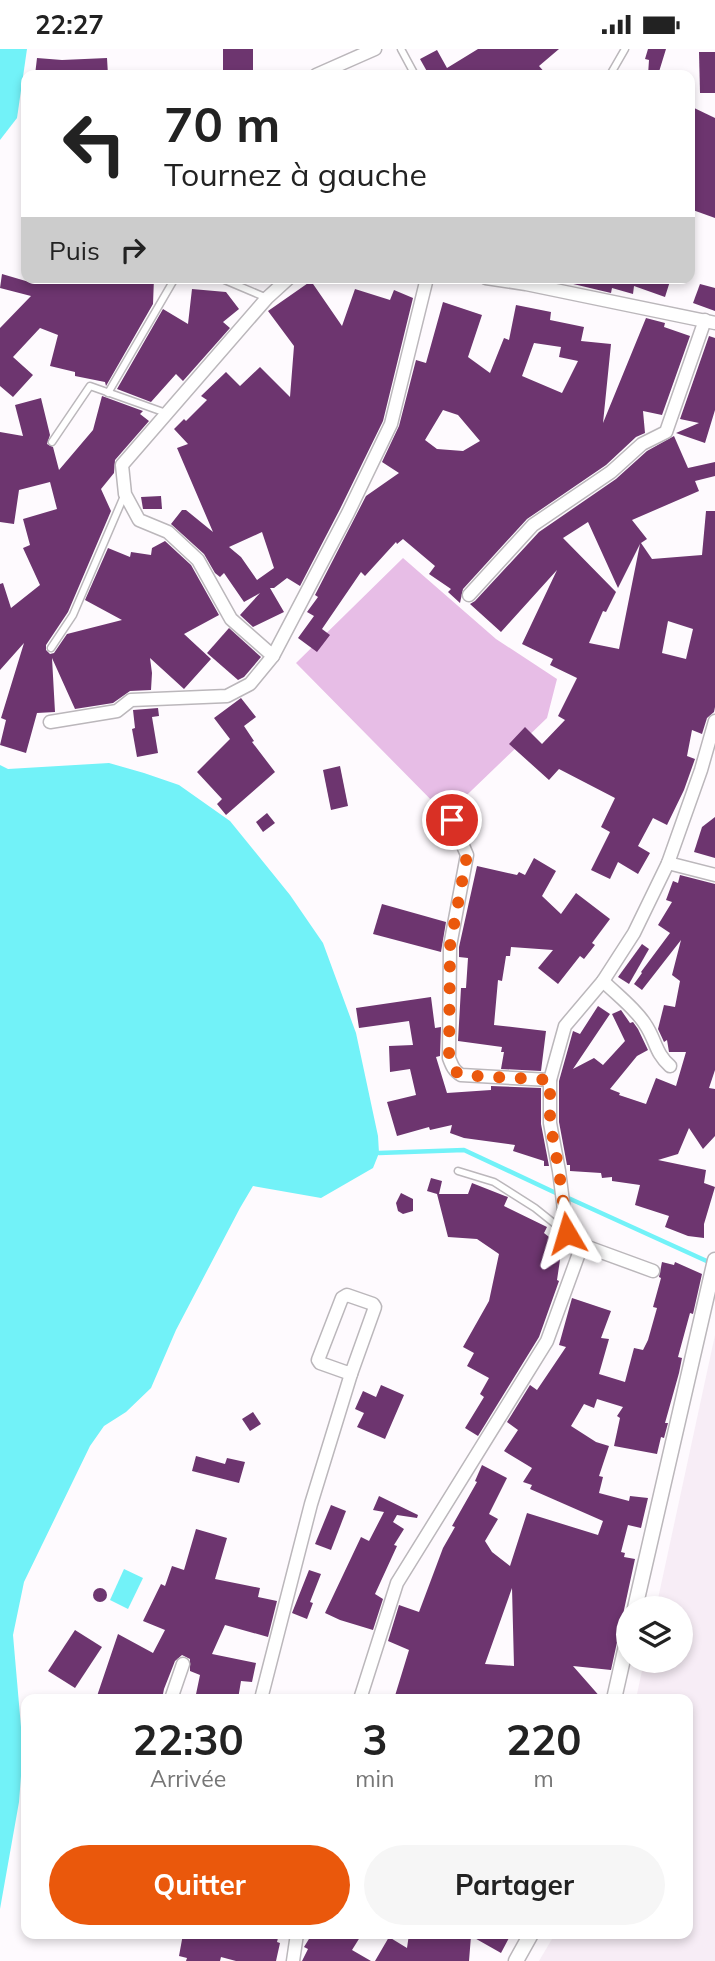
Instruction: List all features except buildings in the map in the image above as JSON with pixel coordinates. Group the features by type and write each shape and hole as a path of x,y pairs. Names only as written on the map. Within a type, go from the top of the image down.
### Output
{"street":[{"path":"327,70 375,49"},
{"path":"273,656 231,619 198,561 169,532 139,520 125,494 122,465 267,298 282,284"},
{"path":"50,722 117,711 131,700 227,696 250,684 273,656 348,513 391,423 425,284"},
{"path":"469,595 533,525 611,472 642,445 666,432 710,321 541,284"},
{"path":"653,1271 582,1245 567,1233 550,1122 550,1080 565,1026 603,981 634,933 668,863 701,770 715,721"},
{"path":"452,820 467,855 450,946 449,1058 452,1066 454,1071 461,1075 550,1080"},
{"path":"668,863 715,875"},
{"path":"603,981 644,1023 659,1056 670,1066"},
{"path":"362,1694 397,1583 547,1341 582,1245"},
{"path":"638,1596 715,1260"},
{"path":"262,1694 311,1504 374,1307 373,1304 347,1295 342,1298 318,1360 351,1374"},
{"path":"173,1694 183,1664"},
{"path":"615,1694 620,1673"},
{"path":"293,1961 296,1939"},
{"path":"516,1961 528,1939"}],"lane":[{"path":"401,49 412,70"},
{"path":"613,70 625,49"},
{"path":"108,393 172,284"},
{"path":"234,284 267,298"},
{"path":"52,442 90,386 166,413"},
{"path":"51,648 73,615 125,494"},
{"path":"458,1171 494,1182 535,1208 567,1233"}],"shaded area":[{"path":"403,558 496,639 557,679 547,718 446,815 296,663"},
{"path":"715,1335 715,1961 539,1961 552,1939 693,1939 693,1694 637,1694 641,1673 693,1673 693,1596 659,1596"}],"water":[{"path":"0,49 27,49 24,70 21,70 17,118 0,140"},
{"path":"109,763 179,785 230,821 290,895 323,943 356,1033 378,1136 379,1153 373,1168 321,1198 253,1186 176,1330 151,1388 126,1412 104,1426 90,1446 24,1582 13,1635 21,1727 21,1776 0,1909 0,765 8,769"},
{"path":"124,1569 143,1578 128,1609 110,1600"}],"waterway":[{"path":"379,1153 464,1150 558,1194"},
{"path":"566,1197 711,1263"}],"route":[{"path":"452,820 467,855 450,946 449,1058 454,1071 461,1075 550,1080 550,1122 567,1233"}]}
